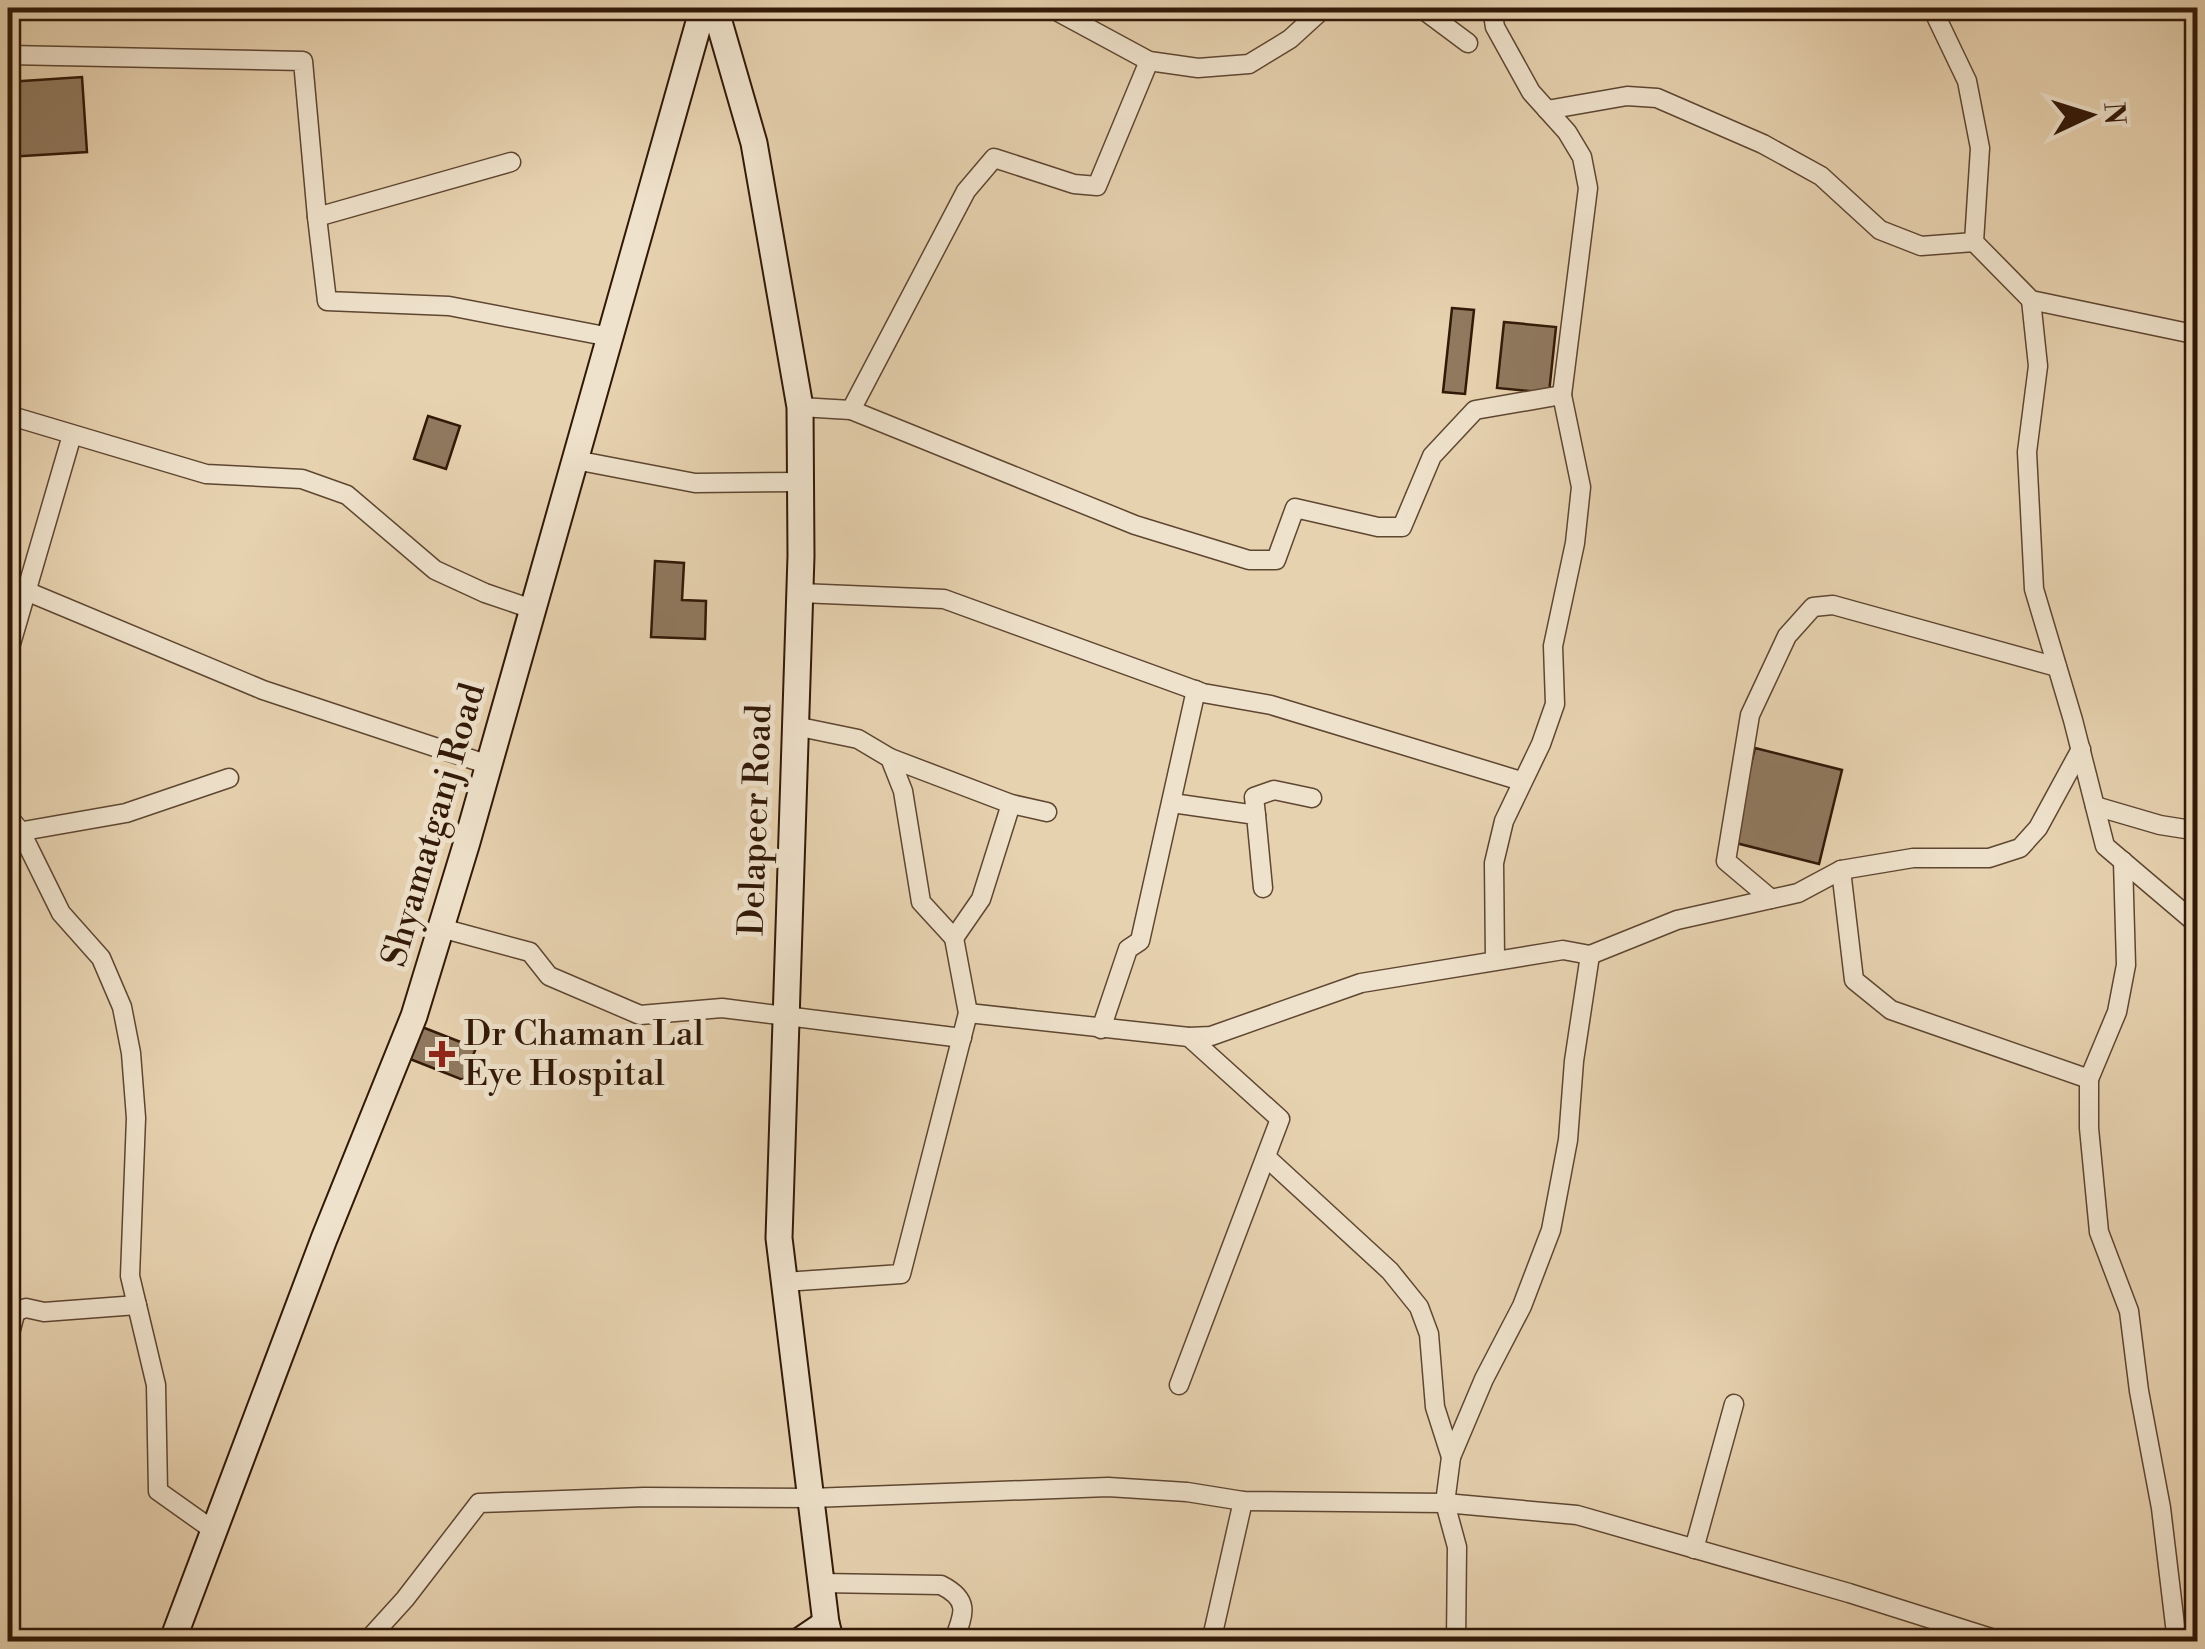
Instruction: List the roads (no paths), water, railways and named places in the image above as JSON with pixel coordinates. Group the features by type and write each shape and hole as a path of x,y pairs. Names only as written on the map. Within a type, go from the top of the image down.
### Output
{"street":[{"name":"Shyamatganj Road","path":"172,1642 324,1239 414,1016 703,8"},
{"name":"Delapeer Road","path":"714,8 754,143 800,408 800,593 778,1238 828,1632"},
{"path":"1051,8 1149,61 1198,68 1249,64 1290,39 1324,8"},
{"path":"1420,8 1468,43"},
{"path":"1492,8 1494,27 1531,92 1567,132 1582,157 1588,188 1562,395 1581,487 1575,544 1554,646 1555,704 1541,744 1504,821 1494,863 1495,960"},
{"path":"1932,8 1967,81 1980,148 1974,242 2031,300 2198,335"},
{"path":"2192,8 2198,18"},
{"path":"8,56 303,61 326,301 448,306 610,338"},
{"path":"850,410 966,191 994,158 1074,184 1097,186 1149,61"},
{"path":"1547,110 1626,96 1657,98 1763,144 1821,176 1880,230 1921,246 1974,242"},
{"path":"316,216 511,162"},
{"path":"2031,300 2038,366 2027,452 2034,589 2105,846 2198,925"},
{"path":"800,408 850,410 1135,525 1249,560 1276,560 1295,508 1378,527 1402,527 1432,456 1475,410 1562,395"},
{"path":"8,414 206,474 302,479 347,495 435,570 532,609"},
{"path":"8,654 17,592 72,435"},
{"path":"574,460 695,483 801,482"},
{"path":"17,592 263,690 489,765"},
{"path":"800,593 944,598 1196,690 1271,705 1521,781"},
{"path":"1771,899 1726,861 1750,715 1788,636 1813,607 1833,606 2058,667"},
{"path":"1101,1029 1128,949 1140,941 1196,690"},
{"path":"795,726 858,739 890,758 1011,804 1047,812"},
{"path":"968,1014 1190,1038 1211,1036 1361,983 1564,950 1590,955 1677,920 1798,893 1841,870 1913,858 1989,858 2020,848 2038,828 2080,748"},
{"path":"784,1282 901,1274 968,1014 954,938 921,902 903,791 890,758"},
{"path":"14,833 126,813 230,778"},
{"path":"1263,888 1254,798 1274,790 1312,798"},
{"path":"1172,803 1256,815"},
{"path":"954,938 981,900 1011,804"},
{"path":"2095,806 2160,825 2198,831"},
{"path":"8,816 61,913 100,958 122,1008 136,1118 130,1276 156,1385 158,1491 213,1530"},
{"path":"2123,861 2126,964 2117,1012 2089,1079 2089,1128 2099,1232 2129,1311 2139,1391 2164,1524 2177,1642"},
{"path":"1841,870 1854,980 1891,1010 2089,1079"},
{"path":"441,928 530,952 549,976 640,1014 722,1008 962,1038"},
{"path":"1456,1642 1457,1547 1445,1503 1450,1457 1522,1306 1551,1230 1568,1140 1574,1061 1590,955"},
{"path":"1179,1385 1280,1119 1190,1038"},
{"path":"1266,1156 1390,1271 1420,1308 1429,1334 1435,1407 1450,1457"},
{"path":"8,1341 11,1314 26,1308 44,1312 137,1305"},
{"path":"1694,1548 1734,1404"},
{"path":"366,1642 479,1503 644,1497 812,1498 1108,1487 1187,1492 1242,1501 1445,1503 1577,1515 2004,1642"},
{"path":"1211,1642 1242,1501"},
{"path":"821,1583 941,1585 957,1594 963,1604 962,1620 953,1642"},
{"path":"798,1642 828,1632"}],"place":[{"name":"Dr Chaman Lal Eye Hospital","path":"442,1054"}]}
